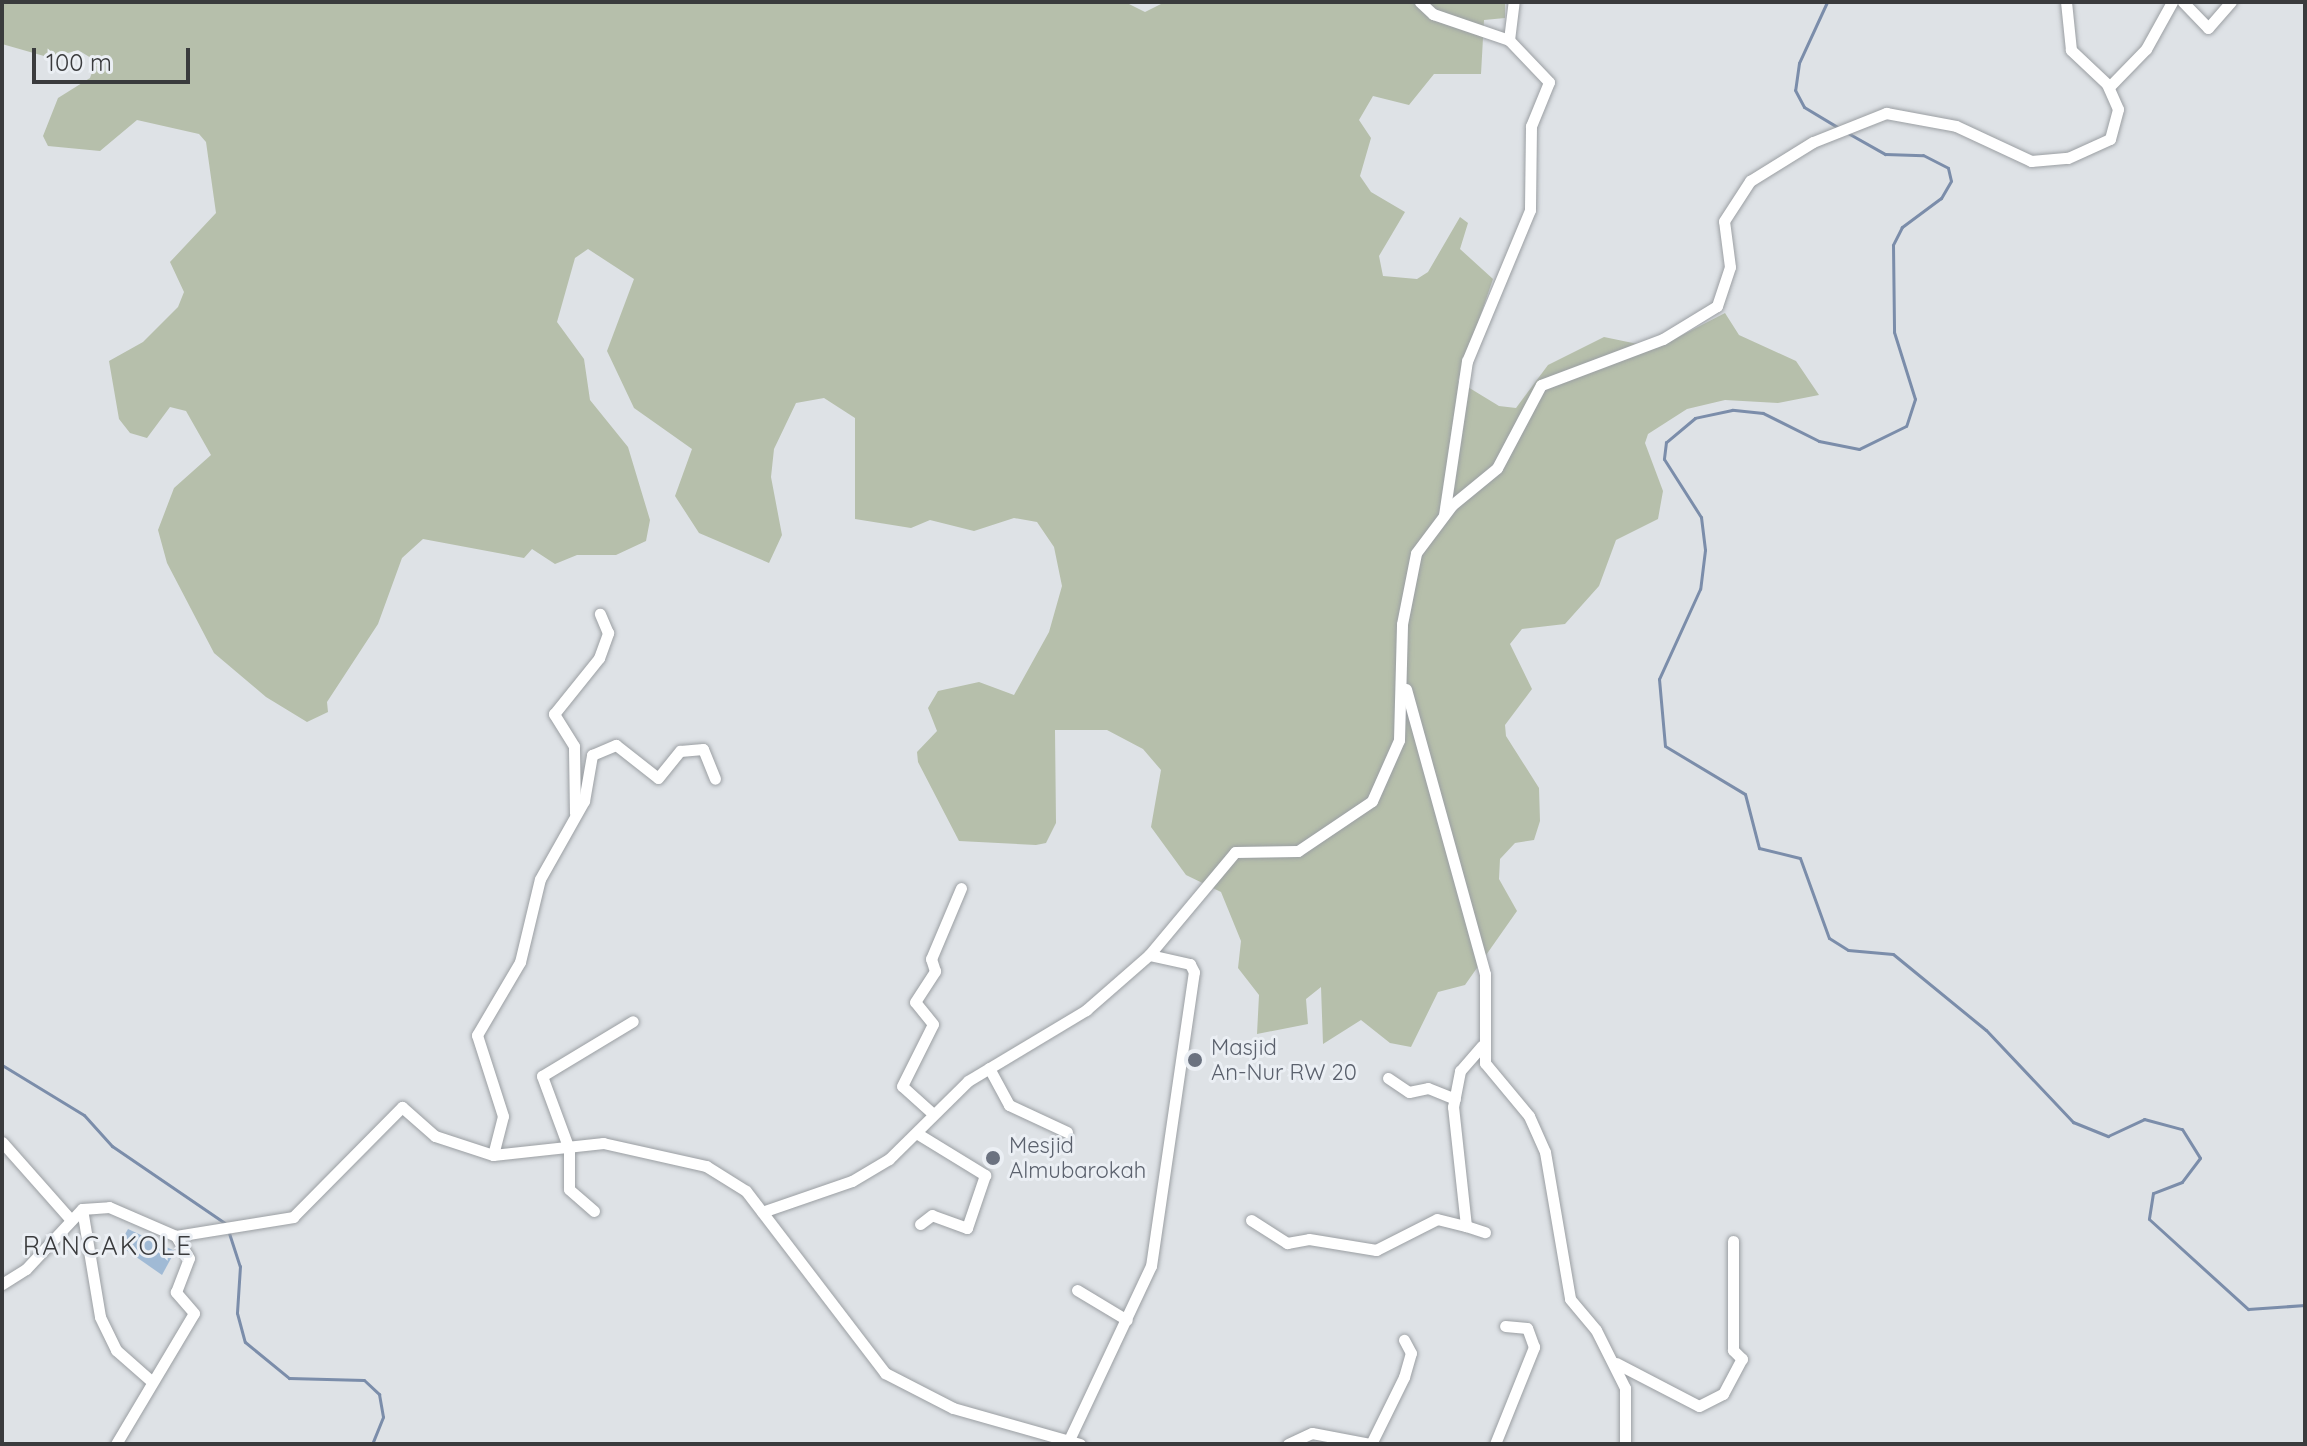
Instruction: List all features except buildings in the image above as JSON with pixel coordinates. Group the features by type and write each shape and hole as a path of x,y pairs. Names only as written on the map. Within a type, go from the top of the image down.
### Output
{"street":[{"path":"1420,2 1433,14 1509,40 1549,82 1531,126 1530,210 1467,361 1443,519"},
{"path":"1509,40 1514,2"},
{"path":"762,1212 852,1181 918,1134 932,1113 989,1068 1086,1010 1149,955 1235,852 1298,851 1372,801 1399,740 1410,576 1416,553 1443,519 1497,468 1541,385 1663,339 1717,306 1730,267 1723,233 1731,206 1758,175 1813,142 1886,113 1937,121 2015,157 2049,162 2110,139 2119,120 2109,87 2071,50 2066,2"},
{"path":"2109,87 2146,49 2172,2"},
{"path":"2183,2 2208,28 2231,2"},
{"path":"574,820 574,746 554,714 599,658 608,633 600,614"},
{"path":"1404,685 1485,974 1482,1046 1489,1070 1529,1116 1541,1142 1570,1299 1616,1363 1628,1400 1625,1444"},
{"path":"493,1155 503,1116 477,1035 520,962 540,879 574,820 592,755 614,745 658,778 680,751 708,750 715,779"},
{"path":"932,1113 902,1086 933,1024 915,1002 935,971 931,959 961,888"},
{"path":"176,1236 239,1221 298,1214 402,1107 440,1138 493,1155 603,1143 663,1151 727,1178 762,1212 885,1373 953,1408 1074,1443 1151,1266 1194,972 1190,964 1149,955"},
{"path":"594,1211 573,1199 569,1149 542,1075 633,1021"},
{"path":"1466,1226 1455,1099 1460,1071 1482,1046"},
{"path":"989,1068 1009,1105 1067,1132"},
{"path":"1388,1078 1415,1094 1428,1088 1455,1099"},
{"path":"918,1134 985,1175 966,1228 932,1215 920,1224"},
{"path":"2,1142 71,1220"},
{"path":"2,1284 82,1209 109,1207 176,1236 189,1258 176,1292 194,1313 149,1379 116,1444"},
{"path":"82,1209 100,1317 116,1350 149,1379"},
{"path":"1251,1220 1287,1243 1309,1239 1376,1250 1437,1219 1485,1232"},
{"path":"1616,1363 1699,1406 1723,1394 1742,1359 1733,1350 1733,1241"},
{"path":"1077,1290 1127,1320"},
{"path":"1495,1444 1534,1347 1527,1328 1505,1326"},
{"path":"1288,1444 1312,1433 1371,1444 1410,1360 1404,1340"}],"green space":[{"path":"2,2 1125,2 1145,12 1165,2 1505,2 1505,18 1484,20 1481,74 1434,74 1409,105 1373,96 1359,120 1371,138 1360,176 1371,192 1405,212 1379,256 1383,276 1417,279 1428,272 1460,217 1468,223 1460,249 1493,279 1458,381 1499,406 1516,408 1548,365 1604,337 1657,348 1725,313 1739,335 1796,361 1819,395 1778,403 1725,400 1687,409 1648,434 1645,443 1663,491 1658,519 1616,540 1599,586 1565,624 1522,629 1510,644 1532,689 1505,725 1506,736 1539,788 1540,821 1534,840 1515,843 1500,859 1499,879 1517,911 1465,985 1438,992 1411,1047 1390,1043 1361,1020 1323,1044 1321,987 1306,999 1308,1024 1257,1034 1259,995 1238,968 1241,941 1221,892 1186,875 1151,827 1161,770 1143,749 1107,730 1055,730 1056,823 1046,843 1036,845 959,841 918,762 917,752 937,731 928,708 938,691 979,682 1014,695 1049,632 1062,586 1054,547 1037,522 1014,518 974,531 930,520 911,528 855,519 855,418 824,398 796,403 774,449 771,477 782,535 769,563 699,533 675,496 692,449 634,408 607,351 634,279 588,249 575,258 557,322 584,359 590,400 628,447 650,520 646,541 616,555 577,555 555,564 532,549 524,558 423,539 402,558 378,624 327,702 328,712 307,722 266,697 214,653 167,563 158,530 174,488 211,455 186,411 170,407 147,438 130,433 119,419 109,361 143,342 178,307 184,292 170,262 216,213 206,142 199,134 137,120 100,151 48,146 43,136 58,98 90,78 96,61 78,50 51,58 2,44"}],"waterway":[{"path":"1827,2 1799,63 1795,90 1804,107 1839,128"},
{"path":"1846,132 1885,154 1923,155 1948,168 1951,181 1941,198 1902,227 1893,245 1894,332 1915,399 1906,426 1859,449 1819,441 1763,413 1732,410 1695,418 1666,442 1664,459 1701,517 1705,550 1700,589 1659,679 1665,746 1745,794 1759,848 1800,858 1829,938 1848,950 1893,954 1986,1030 2073,1122 2108,1136 2144,1119 2182,1129 2200,1158 2182,1182 2153,1193 2149,1219 2248,1309 2305,1305"},
{"path":"2,1065 84,1115 112,1146 225,1223"},
{"path":"228,1230 240,1266 237,1313 245,1342 289,1378 364,1380 379,1394 383,1417 372,1444"}],"place":[{"name":"Masjid An-Nur RW 20","path":"1195,1060"},
{"name":"Mesjid Almubarokah","path":"993,1158"}],"district":[{"name":"RANCAKOLE","path":"108,1246"}]}
